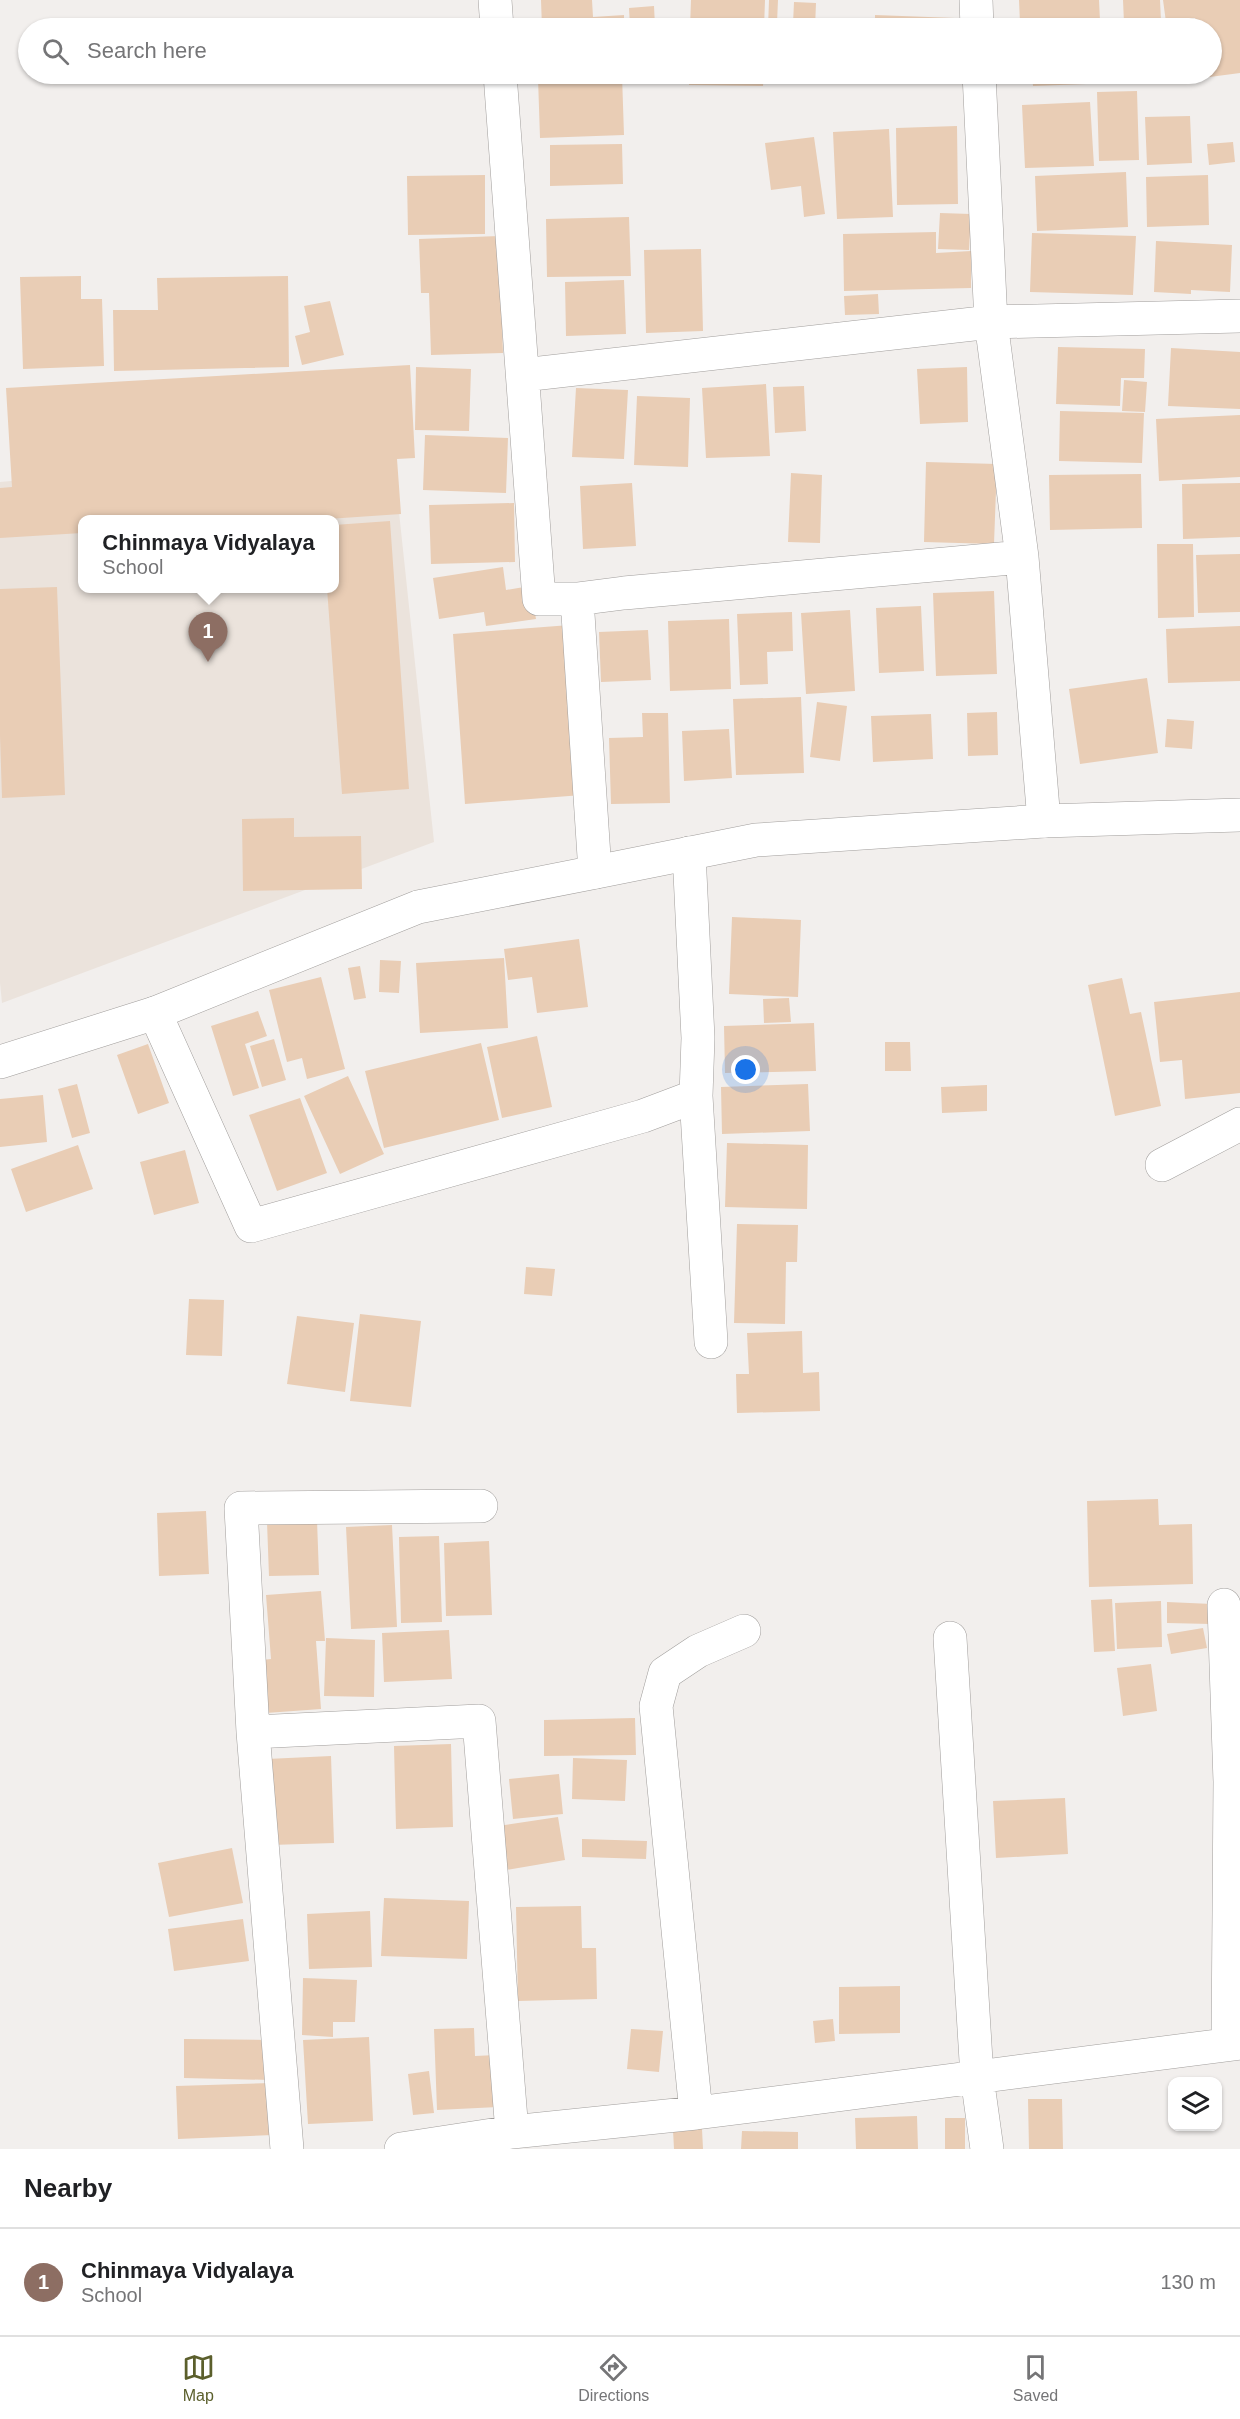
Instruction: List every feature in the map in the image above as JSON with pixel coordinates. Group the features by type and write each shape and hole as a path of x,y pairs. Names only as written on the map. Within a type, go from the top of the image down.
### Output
{"street":[{"path":"495,0 496,18"},
{"path":"976,0 977,18"},
{"path":"501,84 539,599 577,599 1022,557"},
{"path":"979,84 991,321 1022,557 1044,821"},
{"path":"523,375 991,321 1240,316"},
{"path":"577,599 595,872"},
{"path":"0,1062 155,1013 418,907 689,853 756,840 1044,821 1240,815"},
{"path":"689,853 698,1038 696,1096 711,1342"},
{"path":"155,1013 251,1226 643,1116 696,1096"},
{"path":"1162,1165 1240,1124"},
{"path":"287,2149 253,1731 241,1508 481,1506"},
{"path":"401,2149 512,2132 696,2113 1234,2043 1235,1782 1224,1605"},
{"path":"696,2113 656,1706 665,1673 698,1651 744,1631"},
{"path":"950,1638 977,2077 987,2149"},
{"path":"253,1731 479,1721 512,2132"}],"shaded area":[{"path":"392,446 434,842 2,1003 0,983 0,482"}],"building":[{"path":"541,0 592,0 593,17 624,15 624,18 542,18"},
{"path":"691,0 765,0 764,18 690,18"},
{"path":"769,0 778,0 777,18 768,18"},
{"path":"1019,0 1099,0 1100,18 1020,18"},
{"path":"1123,0 1160,0 1161,18 1124,18"},
{"path":"1163,0 1240,0 1240,73 1222,75 1222,18 1165,18"},
{"path":"794,2 816,3 815,18 793,18"},
{"path":"654,6 655,18 630,18 629,8"},
{"path":"875,15 955,18 875,18"},
{"path":"538,84 622,84 624,135 540,138"},
{"path":"689,84 763,84 763,86"},
{"path":"1033,84 1086,84 1033,86"},
{"path":"1137,91 1139,160 1099,161 1097,92"},
{"path":"1090,102 1094,166 1025,168 1022,105"},
{"path":"1190,116 1192,163 1147,165 1145,117"},
{"path":"957,126 958,204 897,205 896,128"},
{"path":"889,129 893,217 837,219 833,132"},
{"path":"814,137 825,214 804,217 801,186 771,190 765,143"},
{"path":"1233,142 1235,162 1209,165 1207,144"},
{"path":"622,144 623,184 550,186 550,145"},
{"path":"1126,172 1128,227 1037,231 1035,176"},
{"path":"485,175 485,234 408,235 407,176"},
{"path":"1208,175 1209,225 1147,227 1146,177"},
{"path":"940,213 971,214 969,250 938,249"},
{"path":"629,217 631,276 547,277 546,219"},
{"path":"936,232 936,253 971,251 971,288 844,291 843,234"},
{"path":"1032,233 1136,236 1133,295 1030,292"},
{"path":"499,236 503,353 431,355 429,293 421,293 419,239"},
{"path":"1156,241 1232,245 1230,292 1191,290 1191,294 1154,292"},
{"path":"701,249 703,331 646,333 644,250"},
{"path":"81,276 81,299 102,299 104,366 23,369 20,277"},
{"path":"288,276 289,367 114,371 113,310 158,310 157,278"},
{"path":"624,280 626,334 566,336 565,282"},
{"path":"878,294 879,314 845,315 844,296"},
{"path":"330,301 344,355 302,365 295,336 310,332 304,306"},
{"path":"1058,347 1145,349 1144,378 1121,378 1120,406 1056,404"},
{"path":"1171,348 1240,352 1240,409 1168,406"},
{"path":"410,365 415,458 397,459 401,514 339,518 339,515 78,515 78,533 0,538 0,488 12,487 6,388"},
{"path":"416,367 471,369 469,431 415,430"},
{"path":"967,367 968,422 920,424 917,369"},
{"path":"1124,380 1147,382 1145,412 1122,411"},
{"path":"766,384 770,456 706,458 702,388"},
{"path":"804,386 806,431 775,433 773,387"},
{"path":"576,388 628,390 624,459 572,457"},
{"path":"637,396 690,398 688,467 634,465"},
{"path":"1060,411 1144,413 1142,463 1059,461"},
{"path":"1240,415 1240,477 1159,481 1156,419"},
{"path":"425,435 508,438 506,493 423,490"},
{"path":"926,462 997,464 994,544 924,542"},
{"path":"791,473 822,475 820,543 788,542"},
{"path":"1141,474 1142,528 1050,530 1049,475"},
{"path":"632,483 636,546 583,549 580,486"},
{"path":"1240,483 1240,537 1183,539 1182,484"},
{"path":"514,503 515,562 431,564 429,505"},
{"path":"390,521 409,789 342,794 327,593 339,593 339,525"},
{"path":"1157,544 1193,544 1194,617 1158,618"},
{"path":"1240,554 1240,612 1198,613 1196,555"},
{"path":"503,567 506,590 530,586 536,619 486,626 484,612 439,619 433,578"},
{"path":"57,587 65,795 2,798 0,589"},
{"path":"994,591 997,674 936,676 933,593"},
{"path":"921,606 924,671 879,673 876,608"},
{"path":"850,610 855,691 806,694 801,613"},
{"path":"792,612 793,651 767,652 768,684 740,685 737,614"},
{"path":"729,619 731,689 670,691 668,621"},
{"path":"570,625 582,795 465,804 453,634"},
{"path":"1240,626 1240,681 1168,683 1166,629"},
{"path":"648,630 651,680 601,682 599,632"},
{"path":"1147,678 1158,753 1080,764 1069,689"},
{"path":"801,697 804,773 736,775 733,699"},
{"path":"817,702 847,706 840,761 810,757"},
{"path":"997,712 998,755 968,756 967,713"},
{"path":"642,713 668,713 670,803 611,804 609,738 643,737"},
{"path":"931,714 933,759 873,762 871,716"},
{"path":"1167,719 1194,721 1192,749 1165,747"},
{"path":"729,729 732,778 684,781 682,731"},
{"path":"294,818 294,837 361,836 362,889 243,891 242,819"},
{"path":"732,917 801,920 798,997 729,994"},
{"path":"579,939 588,1007 537,1013 532,977 508,980 504,949"},
{"path":"504,958 508,1028 420,1033 416,963"},
{"path":"380,960 401,961 399,993 379,992"},
{"path":"360,966 366,998 354,1000 348,968"},
{"path":"321,977 345,1069 307,1079 302,1058 287,1062 269,990"},
{"path":"1122,978 1130,1014 1141,1012 1161,1106 1115,1116 1088,985"},
{"path":"1240,992 1240,1093 1185,1099 1182,1060 1160,1062 1154,1002"},
{"path":"789,998 791,1022 764,1023 763,999"},
{"path":"258,1011 267,1036 245,1044 259,1088 233,1096 211,1026"},
{"path":"814,1023 816,1071 725,1073 724,1026"},
{"path":"537,1036 552,1107 502,1118 487,1047"},
{"path":"274,1039 286,1080 262,1087 250,1046"},
{"path":"885,1042 910,1042 911,1071 885,1071"},
{"path":"481,1043 499,1120 384,1148 365,1071"},
{"path":"148,1044 169,1103 138,1114 117,1055"},
{"path":"348,1076 384,1154 340,1174 304,1096"},
{"path":"77,1084 90,1133 72,1138 58,1089"},
{"path":"808,1084 810,1131 722,1134 721,1087"},
{"path":"987,1085 987,1111 942,1113 941,1087"},
{"path":"43,1095 47,1142 0,1147 0,1099"},
{"path":"300,1098 327,1173 277,1191 249,1115"},
{"path":"727,1143 808,1145 807,1209 725,1207"},
{"path":"78,1145 93,1189 26,1212 11,1169"},
{"path":"185,1150 199,1203 154,1215 140,1162"},
{"path":"737,1224 798,1225 797,1262 786,1262 785,1324 734,1323"},
{"path":"526,1267 555,1269 552,1296 524,1294"},
{"path":"189,1299 224,1300 222,1356 186,1355"},
{"path":"360,1314 421,1321 411,1407 350,1401"},
{"path":"297,1316 354,1323 345,1392 287,1384"},
{"path":"802,1331 803,1373 819,1372 820,1411 737,1413 736,1374 749,1374 747,1333"},
{"path":"1158,1499 1159,1525 1192,1524 1193,1584 1089,1587 1087,1501"},
{"path":"206,1511 209,1574 159,1576 157,1513"},
{"path":"317,1520 319,1575 269,1576 267,1522"},
{"path":"392,1525 397,1627 351,1629 346,1527"},
{"path":"439,1536 442,1622 401,1623 399,1537"},
{"path":"489,1541 492,1615 446,1616 444,1543"},
{"path":"321,1591 325,1641 316,1641 321,1709 266,1713 262,1660 271,1659 266,1595"},
{"path":"1112,1599 1115,1651 1094,1652 1091,1600"},
{"path":"1161,1601 1162,1647 1117,1649 1115,1603"},
{"path":"1167,1602 1212,1604 1211,1624 1167,1623"},
{"path":"1203,1628 1207,1648 1171,1654 1167,1634"},
{"path":"449,1630 452,1679 384,1682 382,1633"},
{"path":"326,1638 375,1640 374,1697 324,1696"},
{"path":"1151,1664 1157,1711 1123,1716 1117,1668"},
{"path":"635,1718 636,1755 544,1756 544,1720"},
{"path":"451,1744 453,1827 396,1829 394,1746"},
{"path":"331,1756 334,1843 271,1845 267,1759"},
{"path":"573,1758 627,1760 625,1801 572,1799"},
{"path":"559,1774 563,1814 513,1819 509,1779"},
{"path":"1065,1798 1068,1854 996,1858 993,1801"},
{"path":"558,1817 565,1860 506,1870 498,1826"},
{"path":"582,1839 647,1841 646,1859 582,1857"},
{"path":"232,1848 243,1903 169,1917 158,1863"},
{"path":"384,1898 469,1901 467,1959 381,1956"},
{"path":"581,1906 582,1948 596,1948 597,1999 518,2001 516,1907"},
{"path":"370,1911 372,1967 309,1969 307,1914"},
{"path":"243,1919 249,1961 174,1971 168,1929"},
{"path":"303,1978 357,1980 355,2022 333,2022 333,2037 302,2035"},
{"path":"900,1986 900,2033 839,2034 839,1987"},
{"path":"833,2019 835,2041 815,2043 813,2021"},
{"path":"474,2028 475,2056 496,2055 498,2107 437,2110 434,2029"},
{"path":"631,2029 663,2031 659,2072 627,2069"},
{"path":"369,2037 373,2121 308,2124 303,2040"},
{"path":"184,2039 273,2040 272,2080 184,2078"},
{"path":"429,2071 434,2113 413,2115 408,2074"},
{"path":"271,2083 273,2135 178,2139 176,2086"},
{"path":"1028,2099 1062,2099 1063,2149 1029,2149"},
{"path":"917,2116 918,2149 856,2149 855,2118"},
{"path":"945,2118 965,2118 965,2149 945,2149"},
{"path":"702,2129 703,2149 674,2149 673,2130"},
{"path":"742,2131 798,2132 798,2149 741,2149"}],"place":[{"name":"Chinmaya Vidyalaya","path":"208,662"}]}
